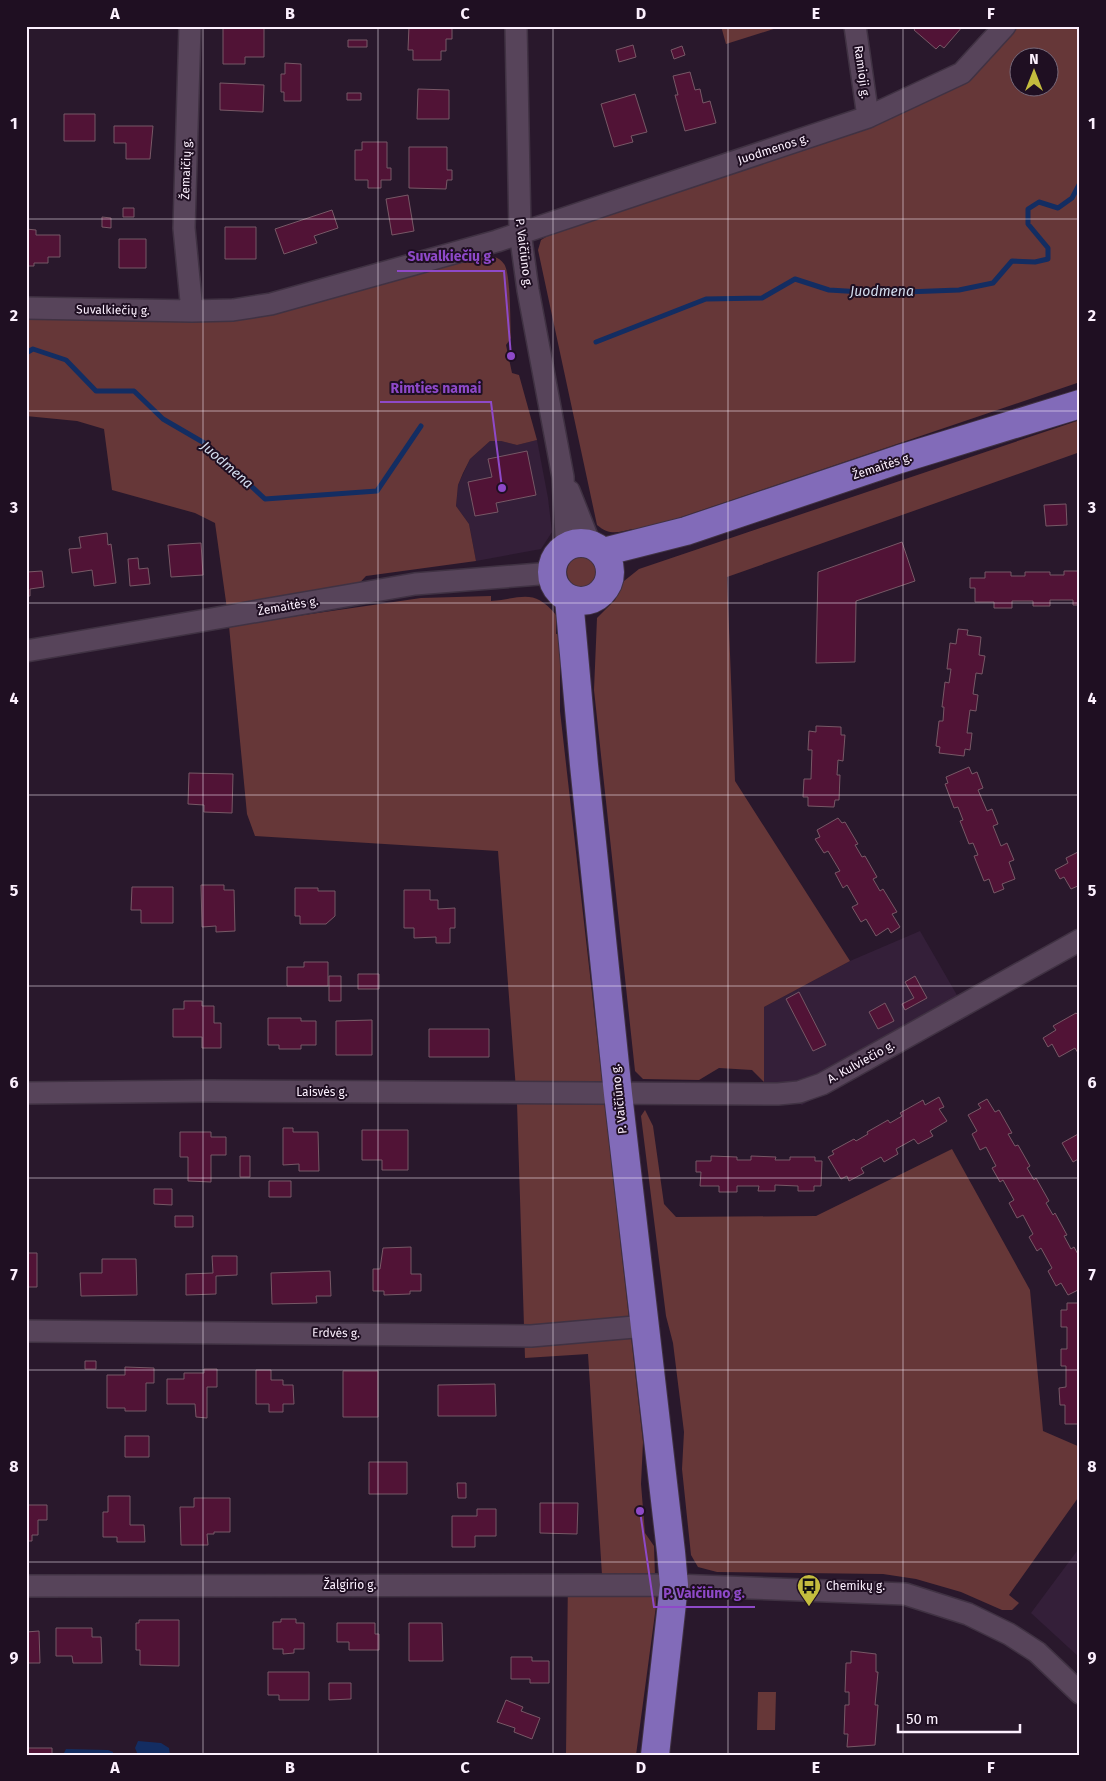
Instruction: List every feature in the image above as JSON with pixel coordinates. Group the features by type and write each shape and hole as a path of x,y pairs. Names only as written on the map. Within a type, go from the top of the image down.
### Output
{"main road":[{"name":"Žemaitės g.","path":"592,554 686,531 900,459 1080,404"},
{"path":"592,554 606,588 581,599 560,593 554,584 552,573 555,559 592,554"},
{"name":"P. Vaičiūno g.","path":"581,599 578,682 584,765 618,1094 646,1326 674,1585 655,1755"}],"street":[{"name":"Žemaičių g.","path":"190,26 184,228 192,311"},
{"name":"P. Vaičiūno g.","path":"516,26 520,232 528,290 563,477 566,536 592,554"},
{"name":"Ramioji g.","path":"855,26 868,117"},
{"name":"Juodmenos g.","path":"520,232 868,117 962,73 1004,26"},
{"name":"Suvalkiečių g.","path":"26,308 234,310 271,304 497,241 520,232"},
{"name":"Žemaitės g.","path":"26,650 415,584 519,574 552,573"},
{"name":"A. Kulviečio g.","path":"618,1094 778,1094 799,1092 822,1084 973,998 1080,940"},
{"name":"Laisvės g.","path":"26,1093 219,1091 618,1094"},
{"name":"Erdvės g.","path":"26,1331 531,1336 646,1326"},
{"name":"Žalgirio g.","path":"26,1586 674,1585"},
{"path":"674,1585 905,1594 968,1614 1009,1634 1037,1652 1080,1694"}],"shaded area":[{"path":"721,26 783,26 726,44"},
{"path":"1013,26 1080,26 1080,382 634,533 632,529 609,532 597,525 538,250 541,240 549,235 904,108"},
{"path":"479,253 499,259 506,269 509,288 511,338 506,345 512,373 519,375 537,440 517,445 501,441 490,441 470,459 458,485 456,506 469,524 476,561 366,576 353,590 227,609 215,523 195,513 112,490 104,429 77,421 26,416 26,313 235,318"},
{"path":"1080,420 1080,452 727,577 735,781 850,961 764,1007 764,1082 752,1070 719,1068 699,1080 643,1079 635,1071 594,690 597,618 615,600 624,581 639,569"},
{"path":"537,440 548,498 552,532 541,549 476,561 469,524 456,506 458,485 470,459 490,441 501,441 517,445"},
{"path":"583,556 589,557 594,561 598,566 598,578 594,583 589,587 583,588 577,587 572,583 568,578 567,572 568,566 572,561 577,557"},
{"path":"491,596 491,601 527,597 541,601 556,615 556,634 560,634 560,711 643,1442 641,1484 645,1533 654,1546 656,1606 636,1755 566,1755 568,1575 602,1575 588,1354 525,1358 517,1103 498,851 255,836 247,814 229,626 421,598"},
{"path":"920,931 969,1016 802,1105 764,1082 764,1007 850,961"},
{"path":"645,1110 653,1126 664,1204 676,1217 816,1216 952,1149 1030,1290 1043,1431 1080,1447 1080,1495 1009,1595 1019,1603 1012,1610 1002,1610 961,1592 916,1579 883,1574 717,1572 698,1567 691,1555 682,1469 684,1432 673,1343 666,1316 641,1116"},
{"path":"1080,1547 1080,1658 1031,1613"},
{"path":"758,1692 776,1692 775,1730 757,1730"}],"water":[{"path":"138,1741 161,1743 169,1748 170,1755 138,1755 135,1748"},
{"path":"66,1749 108,1750 113,1752 113,1755 63,1755"}],"building":[{"path":"223,26 264,26 264,57 245,57 245,64 223,64"},
{"path":"409,26 452,26 452,39 446,39 446,51 441,51 441,60 413,60 413,50 408,50"},
{"path":"917,26 963,26 944,48 940,45 936,49 914,30"},
{"path":"348,40 367,40 367,47 348,47"},
{"path":"633,45 636,57 619,62 616,50"},
{"path":"682,46 685,55 674,59 671,50"},
{"path":"285,63 301,64 301,101 284,101 284,92 281,92 281,74 285,74"},
{"path":"690,72 695,90 700,89 703,103 710,101 716,123 685,131 675,95 678,95 673,76"},
{"path":"220,83 264,85 263,112 220,110"},
{"path":"418,89 449,90 449,119 417,119"},
{"path":"347,93 361,93 361,100 347,100"},
{"path":"635,94 647,132 631,136 633,142 614,147 601,104"},
{"path":"64,114 95,114 95,141 64,141"},
{"path":"114,126 153,126 150,159 126,159 126,143 114,143"},
{"path":"362,142 387,142 387,168 391,168 391,180 381,180 381,188 368,188 368,180 355,180 355,150 362,150"},
{"path":"409,147 447,147 447,170 452,170 452,180 447,180 446,189 409,188"},
{"path":"408,195 414,231 392,235 386,199"},
{"path":"123,208 134,208 134,217 123,217"},
{"path":"332,210 338,228 314,236 317,243 284,254 275,229"},
{"path":"102,217 111,218 111,228 102,227"},
{"path":"225,227 256,227 256,259 225,259"},
{"path":"26,229 36,230 36,235 60,235 60,257 48,257 48,263 34,263 34,266 26,266"},
{"path":"119,239 146,239 146,268 119,268"},
{"path":"527,451 536,495 496,503 498,512 475,516 468,482 492,477 488,459"},
{"path":"1066,504 1067,525 1046,526 1044,505"},
{"path":"107,533 108,545 111,544 116,583 94,586 92,570 72,573 69,549 81,548 79,537"},
{"path":"902,542 915,581 856,601 855,662 816,663 818,572"},
{"path":"201,543 203,575 171,577 168,545"},
{"path":"138,558 139,569 148,568 150,584 130,586 128,559"},
{"path":"26,568 27,572 42,571 44,587 30,589 30,596 26,596"},
{"path":"1064,571 1080,571 1080,605 1073,605 1073,600 1050,600 1050,606 1033,606 1033,601 1012,601 1012,608 994,608 994,602 975,602 975,588 970,588 970,578 985,578 985,572 1011,572 1011,576 1025,576 1025,572 1050,572 1050,575 1064,575"},
{"path":"958,629 968,630 967,635 981,637 979,655 985,656 982,674 976,673 973,694 978,695 976,711 970,710 967,733 972,733 970,750 965,749 964,756 939,753 940,747 936,746 939,721 943,721 944,707 942,707 945,682 949,683 951,669 947,669 950,643 956,644"},
{"path":"816,726 841,727 841,735 845,735 843,761 838,760 837,775 840,775 839,800 835,800 834,807 808,806 808,797 803,797 804,779 811,779 812,750 808,750 809,731 816,732"},
{"path":"969,767 972,774 977,772 983,788 978,790 987,811 992,809 998,824 993,826 1001,846 1007,843 1014,860 1009,862 1015,879 1002,884 1004,889 994,893 989,879 984,881 974,856 978,855 973,843 969,844 960,821 963,820 958,807 954,808 945,784 948,783 946,777"},
{"path":"189,773 233,774 232,813 204,812 204,805 188,804"},
{"path":"838,818 842,823 845,822 858,844 855,845 862,857 865,856 877,877 873,879 880,891 883,889 897,912 892,914 900,927 891,933 888,928 876,936 866,919 861,922 852,907 858,904 847,885 843,888 835,873 840,871 828,851 824,853 815,839 820,837 817,830"},
{"path":"1080,851 1080,885 1071,889 1064,877 1060,879 1055,870 1068,863 1066,858"},
{"path":"201,885 224,885 224,890 234,890 235,931 216,932 216,926 202,927"},
{"path":"132,887 173,887 173,923 141,923 141,910 131,910"},
{"path":"295,888 318,888 318,891 335,891 335,916 326,924 300,924 300,916 295,916"},
{"path":"404,890 430,890 430,900 438,900 438,909 455,908 455,928 450,928 450,943 436,943 436,937 414,938 414,928 404,928"},
{"path":"304,962 328,962 328,986 287,986 287,967 304,967"},
{"path":"358,974 379,974 379,989 358,989"},
{"path":"329,976 341,976 341,1001 329,1001"},
{"path":"915,976 927,998 905,1010 902,1004 914,998 905,982"},
{"path":"799,992 826,1045 813,1051 786,999"},
{"path":"184,1001 202,1001 202,1006 214,1006 214,1023 221,1023 221,1048 202,1048 202,1037 173,1037 173,1009 184,1009"},
{"path":"885,1003 894,1021 878,1029 869,1012"},
{"path":"1076,1013 1080,1016 1080,1052 1078,1053 1075,1048 1059,1057 1052,1044 1048,1047 1043,1038 1056,1030 1053,1026"},
{"path":"268,1018 301,1018 301,1021 316,1021 316,1045 301,1045 301,1049 279,1049 279,1045 268,1045"},
{"path":"372,1020 372,1055 336,1055 336,1021"},
{"path":"429,1029 489,1029 489,1057 429,1057"},
{"path":"939,1097 944,1107 939,1109 947,1121 930,1131 933,1136 918,1144 914,1139 896,1149 898,1154 884,1162 881,1157 861,1168 864,1173 849,1181 847,1176 841,1179 828,1157 834,1154 832,1151 854,1139 856,1141 888,1120 890,1123 902,1116 900,1113 923,1100 925,1105"},
{"path":"987,1099 995,1112 999,1110 1012,1133 1008,1134 1015,1146 1018,1145 1030,1166 1027,1168 1034,1180 1036,1178 1049,1201 1046,1203 1053,1215 1055,1213 1067,1235 1064,1236 1071,1249 1074,1247 1080,1258 1080,1289 1068,1295 1061,1283 1056,1286 1048,1271 1052,1268 1041,1248 1037,1251 1029,1237 1033,1234 1023,1215 1017,1218 1009,1203 1014,1200 1003,1180 1000,1182 992,1168 996,1166 986,1147 980,1150 972,1134 977,1131 968,1115 981,1108 978,1104"},
{"path":"283,1128 293,1128 293,1132 318,1132 319,1171 299,1171 299,1164 283,1165"},
{"path":"362,1130 408,1130 408,1170 382,1170 382,1160 362,1160"},
{"path":"180,1132 211,1132 211,1137 226,1137 226,1155 211,1155 211,1182 188,1181 188,1157 180,1157"},
{"path":"1080,1133 1080,1158 1073,1162 1062,1143"},
{"path":"240,1156 250,1156 250,1177 240,1177"},
{"path":"711,1156 737,1157 737,1160 751,1160 751,1156 776,1157 775,1160 790,1160 790,1157 815,1157 815,1161 822,1161 821,1186 814,1186 814,1191 798,1191 798,1186 775,1185 775,1191 758,1191 759,1186 737,1186 737,1192 719,1192 719,1186 700,1186 701,1172 696,1172 696,1161 711,1161"},
{"path":"269,1181 291,1181 291,1197 269,1197"},
{"path":"154,1189 172,1189 172,1205 154,1204"},
{"path":"175,1216 193,1216 193,1227 175,1227"},
{"path":"411,1247 411,1274 421,1274 421,1291 410,1291 410,1294 384,1295 384,1291 373,1291 373,1269 380,1269 383,1248"},
{"path":"26,1253 37,1253 37,1287 26,1287"},
{"path":"212,1256 237,1256 237,1275 216,1276 216,1294 186,1295 186,1274 213,1273"},
{"path":"102,1259 136,1259 137,1295 81,1296 80,1273 102,1273"},
{"path":"330,1271 331,1296 316,1296 317,1303 272,1304 271,1273"},
{"path":"1067,1303 1080,1303 1080,1424 1065,1424 1065,1405 1060,1405 1059,1388 1066,1387 1066,1366 1061,1366 1061,1349 1067,1349 1067,1327 1061,1327 1061,1310 1067,1310"},
{"path":"85,1361 96,1361 96,1369 85,1369"},
{"path":"125,1367 154,1368 154,1383 146,1383 146,1411 125,1411 125,1408 107,1408 107,1375 125,1375"},
{"path":"204,1369 217,1369 217,1387 207,1387 207,1418 196,1417 195,1404 167,1404 167,1379 184,1379 184,1373 204,1373"},
{"path":"256,1370 271,1370 271,1380 283,1380 283,1385 293,1385 294,1404 283,1404 283,1412 269,1412 269,1404 256,1404"},
{"path":"343,1371 378,1371 378,1417 343,1417"},
{"path":"495,1384 496,1416 438,1416 438,1385"},
{"path":"125,1436 149,1436 149,1457 125,1457"},
{"path":"369,1462 407,1462 407,1494 369,1494"},
{"path":"457,1483 466,1483 466,1498 458,1498"},
{"path":"108,1496 130,1496 130,1525 144,1525 145,1542 117,1542 117,1537 103,1537 103,1512 108,1512"},
{"path":"194,1498 230,1498 230,1532 207,1534 208,1545 181,1545 180,1507 194,1507"},
{"path":"540,1503 578,1503 577,1534 540,1533"},
{"path":"26,1505 47,1505 47,1520 38,1520 38,1535 32,1535 32,1541 26,1541"},
{"path":"477,1509 496,1509 496,1536 475,1536 475,1547 452,1547 452,1516 477,1516"},
{"path":"281,1619 296,1619 296,1623 304,1623 304,1649 294,1649 294,1653 283,1654 283,1649 273,1649 273,1622 281,1622"},
{"path":"139,1620 179,1620 179,1666 140,1665 140,1650 136,1650 136,1623 139,1623"},
{"path":"337,1623 375,1623 375,1634 379,1634 379,1650 349,1650 349,1642 337,1642"},
{"path":"409,1623 442,1623 443,1661 409,1661"},
{"path":"56,1628 92,1628 92,1637 101,1637 102,1663 73,1663 72,1656 56,1656"},
{"path":"39,1631 40,1663 26,1663 26,1632"},
{"path":"851,1651 876,1654 876,1672 878,1672 875,1705 878,1705 875,1745 847,1747 848,1734 844,1734 845,1705 849,1705 849,1692 845,1692 846,1663 851,1663"},
{"path":"511,1657 532,1657 532,1661 549,1661 549,1683 530,1683 530,1679 511,1679"},
{"path":"268,1672 309,1672 309,1700 279,1700 279,1695 268,1695"},
{"path":"329,1683 351,1683 351,1699 329,1700"},
{"path":"506,1700 523,1707 521,1711 540,1718 532,1739 514,1732 515,1728 497,1722"},
{"path":"26,1748 52,1748 52,1755 26,1755"}],"waterway":[{"name":"Juodmena","path":"596,342 706,299 762,298 795,279 829,290 879,293 959,290 993,283 1012,261 1035,262 1048,259 1048,248 1028,224 1028,209 1039,202 1058,208 1072,198 1080,183"},
{"name":"Juodmena","path":"26,353 33,349 66,360 96,391 134,391 163,419 206,444 265,499 377,491 421,426"}],"place":[{"name":"Suvalkiečių g.","path":"511,356"},
{"name":"Rimties namai","path":"502,488"},
{"name":"P. Vaičiūno g.","path":"640,1511"},
{"name":"Chemikų g.","path":"809,1607"}]}
